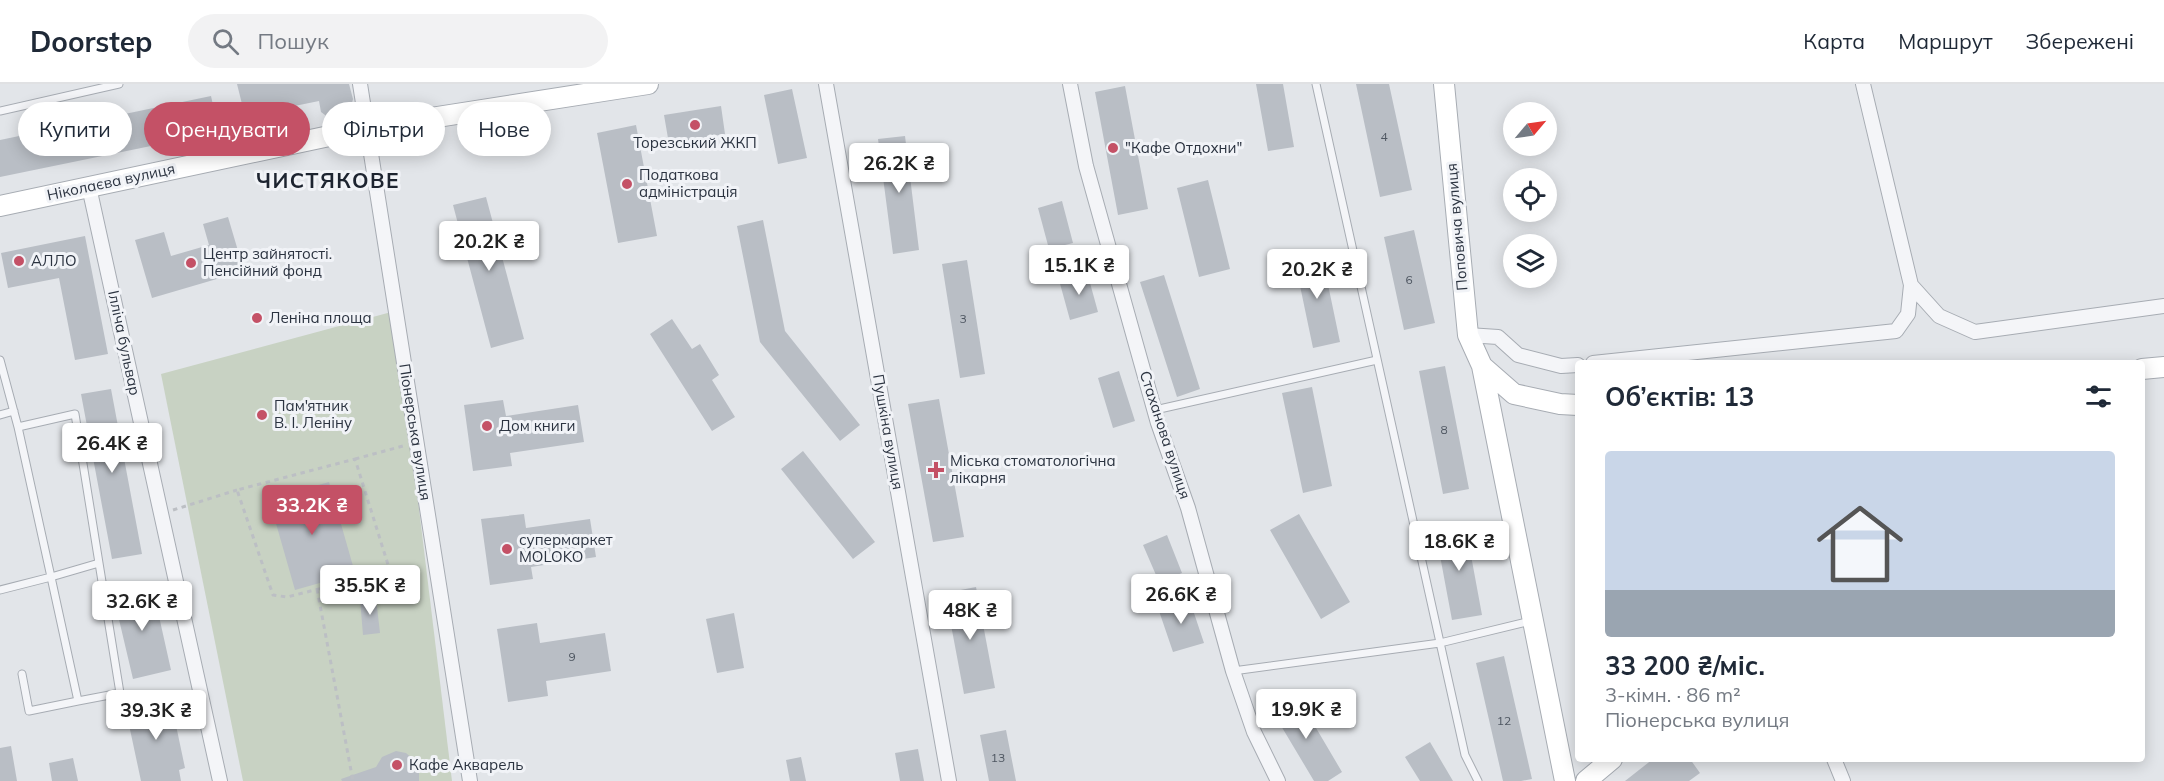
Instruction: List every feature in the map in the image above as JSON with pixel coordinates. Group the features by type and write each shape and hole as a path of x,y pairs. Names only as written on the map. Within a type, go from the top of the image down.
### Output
{"street":[{"name":"Піонерська вулиця","path":"360,84 363,102"},
{"name":"Ніколаєва вулиця","path":"445,116 648,84"},
{"name":"Пушкіна вулиця","path":"826,84 949,781"},
{"name":"Стаханова вулиця","path":"1070,84 1086,166 1155,410 1188,508 1233,671 1254,732 1278,781"},
{"name":"Поповича вулиця","path":"1444,84 1468,335 1482,366"},
{"path":"1621,360 1896,331 1908,314 1911,285 1863,84"},
{"name":"Ніколаєва вулиця","path":"0,206 322,138"},
{"name":"Піонерська вулиця","path":"371,156 384,250 418,441 470,781"},
{"name":"Ілліча бульвар","path":"89,187 220,781"},
{"path":"1911,285 1939,316 1975,332 2164,306"},
{"path":"1468,335 1498,337 1518,355 1561,366 1575,365"},
{"path":"1482,366 1514,394 1560,404 1575,405"},
{"path":"1482,366 1565,781"},
{"path":"2145,369 2164,367"},
{"path":"1586,781 1608,762"},
{"path":"1835,762 1843,781"}],"lane":[{"path":"0,111 119,84"},
{"path":"1316,84 1465,755 1478,781"},
{"path":"0,360 15,411 78,701"},
{"path":"1155,410 1377,360"},
{"path":"0,415 15,411"},
{"path":"18,427 75,414 120,693 29,711 22,674"},
{"path":"0,590 99,563"},
{"path":"1233,671 1440,643 1533,621"}],"path":[{"path":"161,513 418,441"},
{"path":"355,459 390,571"},
{"path":"237,490 273,595 287,597 390,571 437,570"},
{"path":"317,589 353,781"}],"green space":[{"path":"395,311 452,781 243,781 161,374"}],"building":[{"path":"237,84 349,84 353,99 352,102 322,102 322,113 319,101 242,102"},
{"path":"1256,84 1283,84 1294,147 1268,151"},
{"path":"1356,84 1389,84 1412,190 1380,197"},
{"path":"1125,86 1148,209 1118,215 1095,92"},
{"path":"792,89 807,158 778,164 764,95"},
{"path":"211,96 212,102 182,102"},
{"name":"Торезський ЖКП","path":"721,106 725,134 669,144 664,115"},
{"path":"144,110 144,147 132,150 132,112"},
{"name":"Податкова адміністрація","path":"636,125 657,236 618,243 597,133"},
{"path":"18,136 18,156 102,156 0,177 0,140"},
{"path":"905,136 919,250 893,254 878,139"},
{"path":"1208,180 1230,269 1199,277 1177,188"},
{"path":"486,197 524,339 491,348 453,205"},
{"path":"1062,201 1073,243 1049,249 1038,208"},
{"name":"Центр зайнятості. Пенсійний фонд","path":"228,217 244,271 152,298 135,240 164,232 171,256 209,245 203,224"},
{"path":"763,220 785,331 860,425 840,441 760,342 737,226"},
{"path":"1414,230 1435,323 1404,330 1384,237"},
{"path":"85,236 108,354 75,360 59,278 8,288 1,253"},
{"path":"1321,251 1340,342 1313,348 1294,257"},
{"path":"967,260 985,374 960,378 942,264"},
{"path":"1087,272 1098,312 1070,320 1059,280"},
{"path":"1164,275 1200,389 1177,397 1140,282"},
{"path":"672,319 692,349 700,344 719,375 712,380 735,417 712,431 650,334"},
{"path":"1445,366 1469,489 1443,494 1419,371"},
{"path":"1119,371 1135,421 1113,428 1098,378"},
{"path":"1312,387 1332,486 1303,493 1282,393"},
{"path":"111,389 142,554 112,559 81,394"},
{"name":"Міська стоматологічна лікарня","path":"939,399 964,537 933,542 908,404"},
{"path":"503,400 506,416 578,405 584,442 510,453 512,466 473,471 464,405"},
{"path":"803,451 875,542 853,559 781,469"},
{"path":"329,482 355,573 295,590 269,499"},
{"path":"524,514 526,528 590,519 596,557 531,567 533,579 490,585 481,519"},
{"path":"1299,514 1350,602 1321,619 1270,530"},
{"path":"1465,523 1482,615 1452,620 1435,529"},
{"path":"1167,535 1182,573 1159,582 1143,545"},
{"path":"152,585 171,670 133,679 113,594"},
{"path":"976,587 995,688 964,694 945,593"},
{"path":"376,598 380,633 363,635 360,599"},
{"path":"1189,598 1204,643 1173,652 1158,608"},
{"path":"734,613 744,668 717,673 706,619"},
{"path":"537,623 540,643 605,633 611,671 546,681 548,696 508,702 497,629"},
{"path":"1504,656 1532,779 1521,781 1503,781 1476,663"},
{"path":"1296,694 1342,772 1328,781 1314,781 1271,709"},
{"path":"165,698 168,713 173,711 185,768 179,770 181,781 141,781 125,706"},
{"path":"1006,730 1016,781 989,781 980,735"},
{"path":"1430,742 1453,781 1420,781 1405,757"},
{"path":"11,746 17,781 0,781 0,748"},
{"path":"918,749 924,781 900,781 895,753"},
{"name":"Кафе Акварель","path":"396,751 406,753 413,759 419,768 419,781 342,781 341,779 376,767 382,757"},
{"path":"801,757 806,781 790,781 786,760"},
{"path":"73,758 78,781 52,781 49,763"},
{"path":"1649,762 1692,762 1700,773 1689,781 1625,781"}],"place":[{"name":"Торезський ЖКП","path":"695,125"},
{"name":"\"Кафе Отдохни\"","path":"1113,148"},
{"name":"Податкова адміністрація","path":"627,184"},
{"name":"АЛЛО","path":"19,261"},
{"name":"Центр зайнятості. Пенсійний фонд","path":"191,263"},
{"name":"Леніна площа","path":"257,318"},
{"name":"Пам'ятник В. І. Леніну","path":"262,415"},
{"name":"Дом книги","path":"487,426"},
{"name":"Міська стоматологічна лікарня","path":"936,470"},
{"name":"супермаркет MOLOKO","path":"507,549"},
{"name":"Кафе Акварель","path":"397,765"}],"district":[{"name":"ЧИСТЯКОВЕ","path":"328,181"}]}
